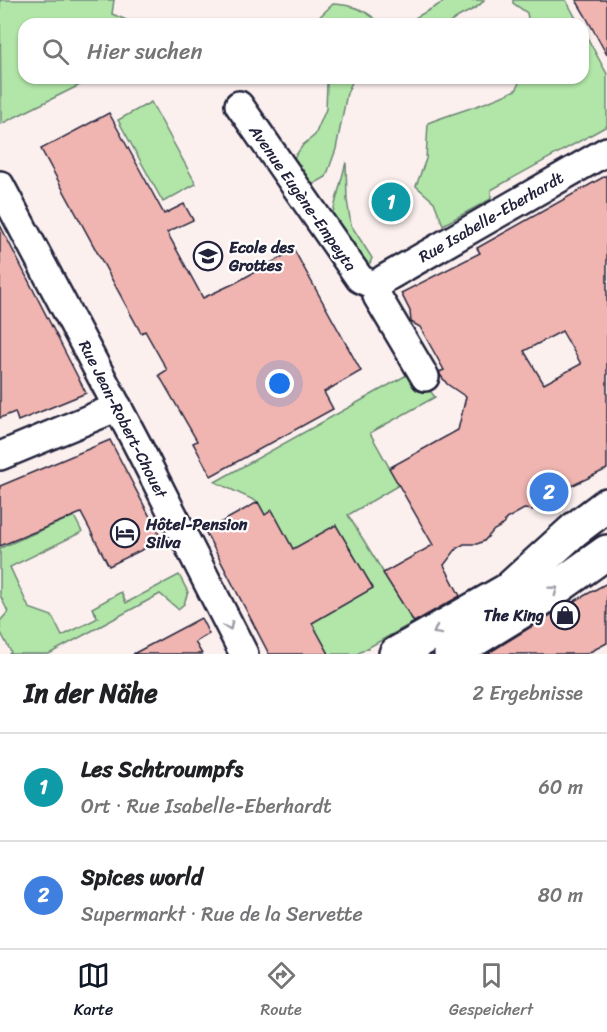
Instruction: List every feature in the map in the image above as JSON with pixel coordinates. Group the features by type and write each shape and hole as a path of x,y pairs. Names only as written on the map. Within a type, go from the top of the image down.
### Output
{"main road":[{"path":"396,654 508,590 574,530 607,505"},
{"path":"450,654 538,601 607,552"}],"street":[{"name":"Avenue Eugène-Empeyta","path":"239,105 360,279 378,287"},
{"name":"Rue Isabelle-Eberhardt","path":"378,287 384,279 607,151"},
{"name":"Rue Jean-Robert-Chouet","path":"0,185 118,407 244,654"},
{"path":"378,287 377,296 424,377"},
{"path":"0,456 118,407"}],"green space":[{"path":"0,0 114,0 112,14 122,18 18,18 18,84 82,84 1,124"},
{"path":"447,0 484,0 477,7 457,18 415,18"},
{"path":"513,0 566,0 576,18 528,18 527,13 513,3"},
{"path":"333,4 350,6 374,18 318,18"},
{"path":"589,41 607,74 607,126 491,190 491,199 443,225 434,202 416,186 426,159 428,123 517,89 518,84 589,84"},
{"path":"327,84 351,84 347,93 336,149 326,177 312,185 304,183 291,162 303,145 315,135 326,109"},
{"path":"151,102 196,184 163,202 118,120"},
{"path":"346,162 347,200 351,225 372,258 366,265 331,220"},
{"path":"414,371 435,397 370,433 399,485 348,515 414,622 357,654 329,654 312,625 293,549 272,510 265,515 258,502 215,482"},
{"path":"74,516 82,532 10,567 29,608 52,616 62,636 98,618 92,608 121,592 126,603 179,575 188,592 184,604 178,609 160,594 49,654 9,654 11,652 0,631 0,621 8,612 0,595 0,548"}],"building":[{"path":"576,0 607,0 607,55 589,22 589,18"},
{"path":"109,113 164,214 184,204 193,220 167,232 203,298 294,250 361,371 324,392 333,409 211,476 193,443 197,441 159,375 167,370 145,331 141,333 41,149"},
{"path":"607,175 607,469 569,487 560,499 552,503 535,507 533,510 524,509 506,519 503,525 494,530 484,541 477,544 464,544 457,548 444,565 460,596 414,622 383,573 433,545 389,468 458,430 466,397 447,384 441,376 439,372 444,370 420,327 411,322 410,311 401,293 480,253 477,248","holes":["562,331 581,364 544,384 524,351"]},
{"path":"0,225 86,393 18,421 15,412 0,418"},
{"path":"110,440 162,540 109,566 81,513 0,546 0,486"},
{"path":"258,502 265,515 272,510 293,549 336,525 373,588 312,623 329,654 269,654 205,531"},
{"path":"607,583 607,643 586,654 487,654 555,612"},
{"path":"201,618 209,634 195,642 202,654 133,654"}],"place":[{"name":"Les Schtroumpfs","path":"391,202"},
{"name":"Ecole des Grottes","path":"208,256"},
{"name":"Spices world","path":"549,492"},
{"name":"Hôtel-Pension Silva","path":"125,533"},
{"name":"The King","path":"565,615"}]}
